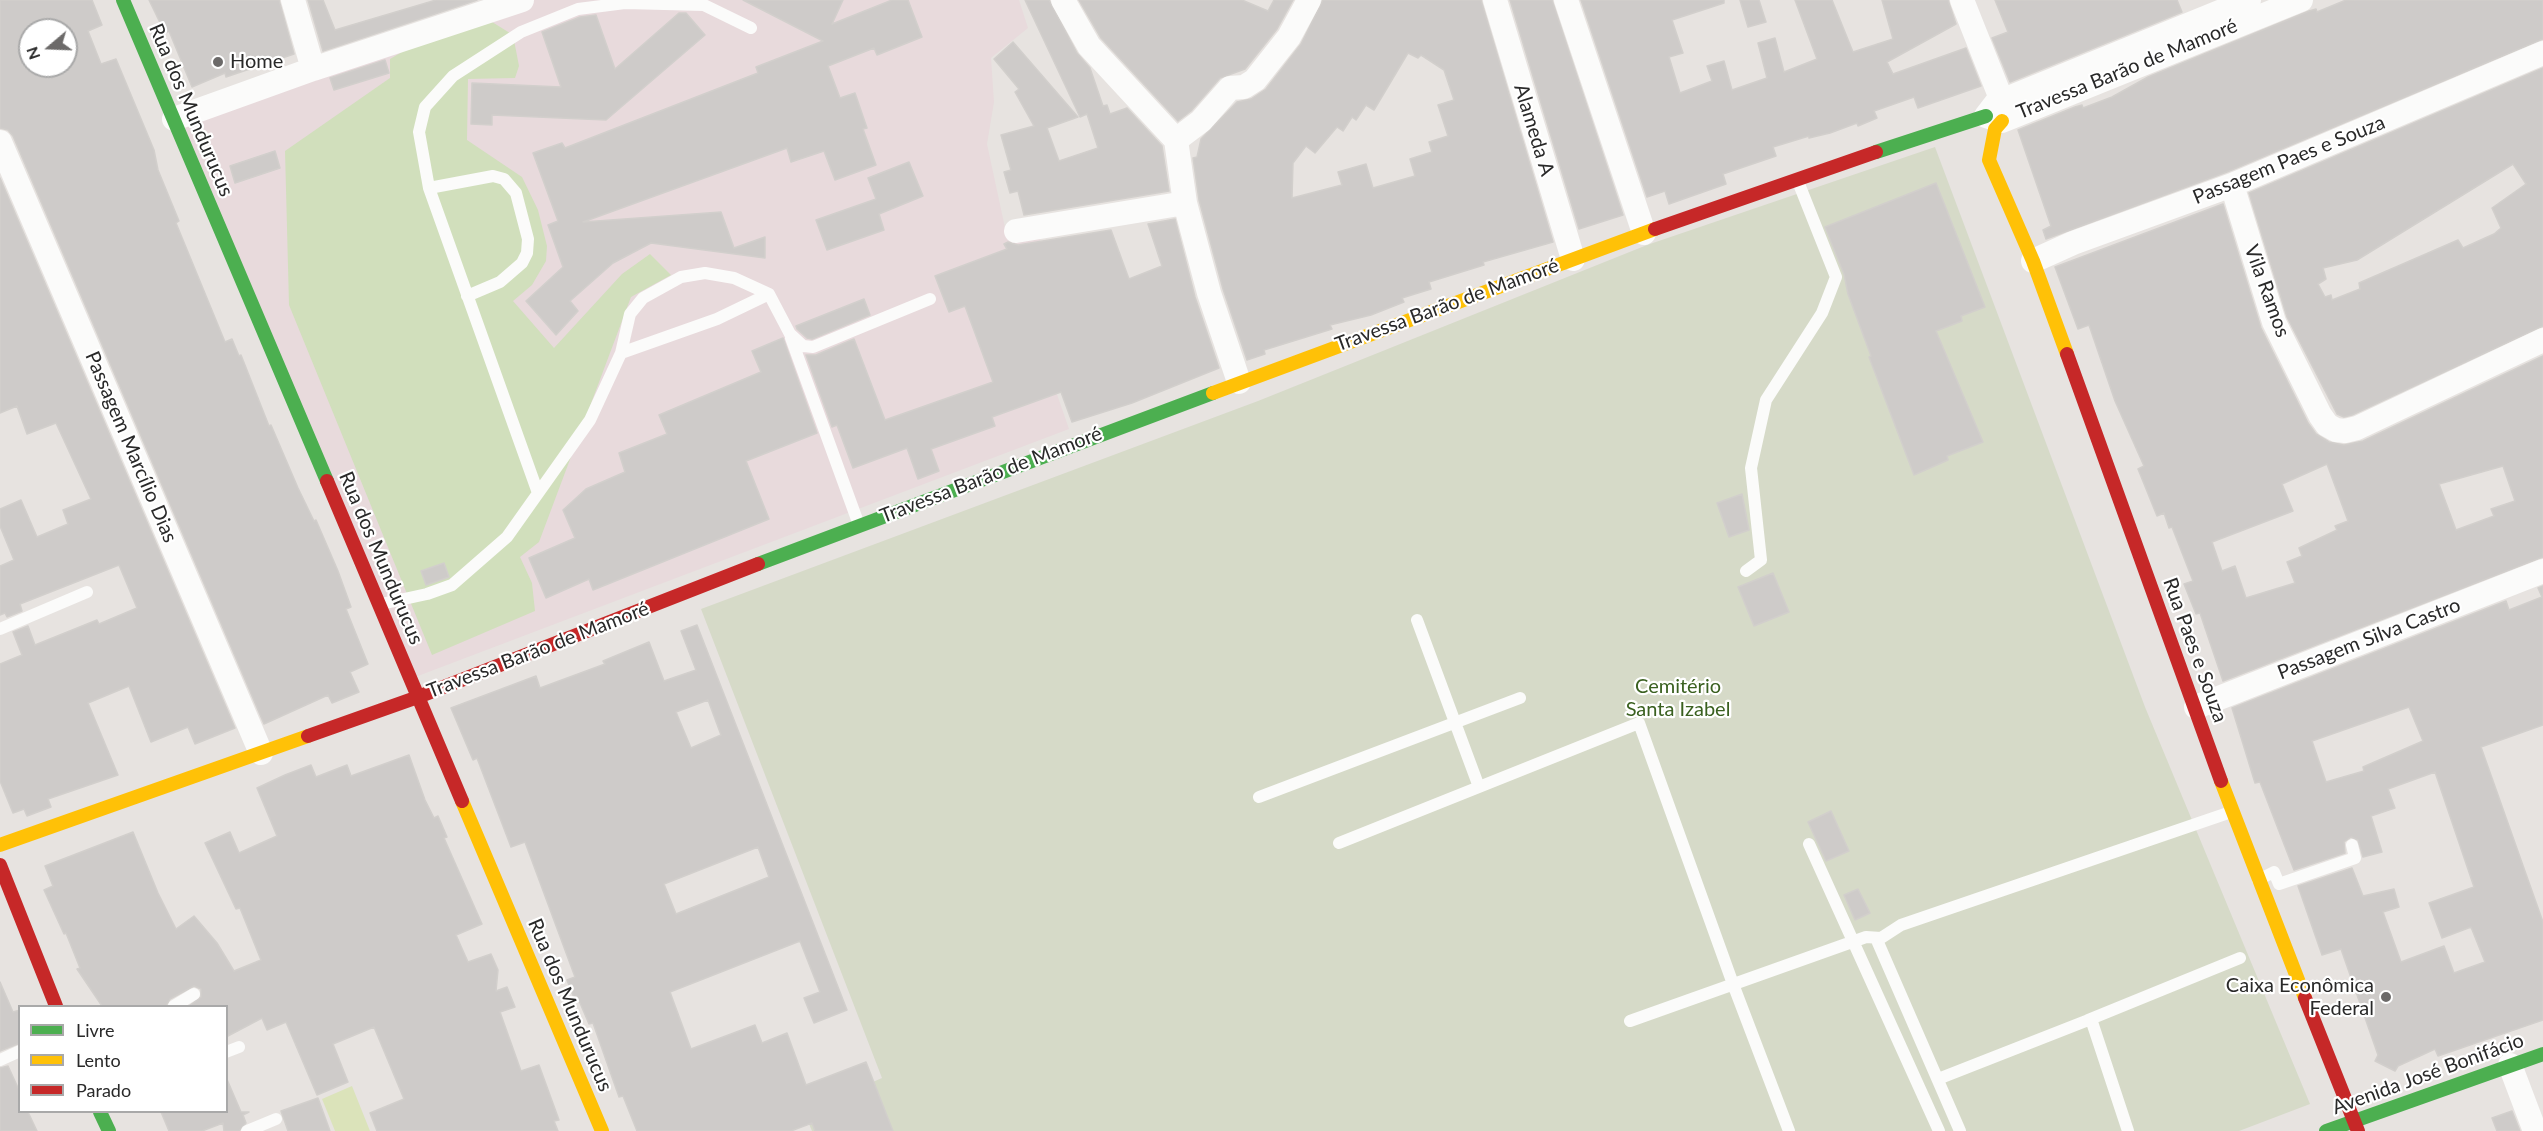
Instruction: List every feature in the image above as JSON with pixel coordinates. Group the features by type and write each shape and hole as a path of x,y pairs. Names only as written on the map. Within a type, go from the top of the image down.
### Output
{"street":[{"name":"Rua dos Mundurucus","path":"123,0 602,1131"},
{"path":"292,0 313,69"},
{"path":"174,119 313,69 522,0"},
{"path":"1063,0 1089,46 1176,140 1185,202 1209,293 1239,382"},
{"path":"1176,140 1202,121 1230,88 1244,87 1255,80 1289,37 1309,0"},
{"name":"Alameda A","path":"1495,0 1573,259"},
{"path":"1566,0 1644,232"},
{"path":"1962,0 1996,113"},
{"name":"Travessa Barão de Mamoré","path":"0,845 418,697 858,525 1644,232 1797,178 1932,136 1996,113 2233,8 2301,0"},
{"name":"Passagem Paes e Souza","path":"2033,261 2073,243 2232,185 2543,53"},
{"name":"Rua Paes e Souza","path":"1996,113 1989,160 1997,183 2033,261 2257,880 2356,1126"},
{"path":"1932,136 1952,144"},
{"name":"Passagem Marcílio Dias","path":"0,142 261,753"},
{"name":"Rua Paes e Souza","path":"1978,160 1997,183"},
{"name":"Vila Ramos","path":"2232,185 2274,322 2327,425 2345,431 2357,428 2543,340"},
{"path":"1016,231 1185,202"},
{"name":"Passagem Silva Castro","path":"2196,707 2543,571"},
{"path":"0,865 56,1005"},
{"name":"Avenida José Bonifácio","path":"2326,1131 2356,1126 2543,1054"},
{"path":"2510,1065 2535,1131"},
{"path":"100,1113 107,1128"}],"lane":[{"path":"538,493 429,188 419,132 425,106 453,76 521,32 578,9 625,3 704,5 751,28"},
{"path":"429,188 493,176 504,179 516,193 528,239 527,253 522,263 500,282 467,296"},
{"path":"1746,571 1761,560 1751,468 1766,400 1822,313 1836,277 1797,178"},
{"path":"380,604 427,594 452,585 507,537 590,420 621,353 630,314 643,297 681,277 705,273 734,278 769,294 790,334 858,525"},
{"path":"621,353 717,320 769,294"},
{"path":"790,334 803,346 813,346 930,299"},
{"path":"0,629 87,592"},
{"path":"1417,620 1479,787"},
{"path":"1259,796 1520,698"},
{"path":"1339,843 1640,723 1733,984 1789,1131"},
{"path":"1630,1021 1866,937 1881,938 1901,925 2232,811"},
{"path":"1809,844 1939,1131"},
{"path":"2257,880 2274,872 2279,884 2355,858 2352,845"},
{"path":"1876,938 1960,1131"},
{"path":"1938,1079 2240,958"},
{"path":"176,1005 194,994"},
{"path":"2088,1020 2091,1019 2128,1131"},
{"path":"228,1051 239,1047"},
{"path":"0,1060 18,1052"},
{"path":"107,1128 117,1113"},
{"path":"247,1131 276,1119"}],"shaded area":[{"path":"522,0 1019,0 1028,28 991,58 994,102 987,144 1007,237 1037,232 1066,305 1031,319 1069,429 410,679 174,119"}],"green space":[{"path":"489,20 513,35 519,66 515,78 468,79 467,140 522,177 538,210 547,246 546,261 532,285 513,301 554,348 622,274 650,254 671,275 631,297 539,542 520,557 532,583 535,611 432,655 289,305 285,151 390,78 390,59 436,32"},
{"name":"Cemitério Santa Izabel","path":"1935,147 2145,707 2310,1104 2239,1131 812,1131 804,1112 882,1078 701,609 1258,401 1647,245"},
{"path":"352,1086 370,1131 335,1131 322,1099"}],"building":[{"path":"0,0 92,0 102,25 88,31 101,64 116,59 154,150 158,170 179,221 176,223 225,342 232,339 239,356 241,355 269,426 271,425 338,571 351,607 346,609 368,664 350,672 359,692 332,703 328,695 264,724 13,136 8,130 0,128"},
{"path":"149,0 279,0 294,54 226,77 225,73 192,87 169,31 165,33"},
{"path":"308,0 323,0 335,30 436,0 477,0 323,51"},
{"path":"743,0 843,0 832,24 892,0 908,0 922,37 877,55 874,48 828,66 840,98 855,93 867,128 863,129 876,165 835,180 824,151 791,162 787,148 583,222 721,212 734,248 765,237 765,258 651,243 613,263 570,301 578,311 556,335 526,301 563,267 548,225 558,221 533,153 562,143 565,148 758,73 756,67 823,41"},
{"path":"1025,0 1049,0 1077,53 1090,68 1103,106 1107,105 1110,114 1127,108 1162,146 1169,191 1024,215 1018,191 1010,193 1004,172 1011,170 1001,135 1034,126 1015,92 1019,89 994,59 1013,42 1078,117 1047,128 1059,161 1098,148 1087,114 1080,117"},
{"path":"1079,0 1242,0 1268,11 1274,0 1293,0 1277,29 1245,69 1220,78 1191,111 1178,121 1101,38"},
{"path":"1323,0 1481,0 1553,242 1483,262 1484,265 1429,282 1431,289 1402,298 1404,302 1371,315 1330,325 1332,329 1264,350 1265,354 1247,360 1223,289 1199,200 1193,158 1197,157 1201,139 1237,102 1251,99 1266,89 1301,44","holes":["1408,53 1418,58 1421,55 1444,70 1454,100 1438,105 1448,136 1429,142 1432,152 1410,159 1415,176 1373,188 1366,164 1338,172 1342,185 1292,198 1293,163 1306,146 1315,153 1337,127 1343,131 1352,117 1356,120 1366,105 1374,110"]},
{"path":"1510,0 1552,0 1623,215 1579,229"},
{"path":"1581,0 1724,0 1724,3 1672,20 1683,53 1669,57 1680,93 1712,81 1707,66 1724,61 1732,90 1767,78 1758,43 1775,38 1784,72 1817,59 1795,0 1832,0 1853,52 1893,39 1882,0 1948,0 1956,24 1887,62 1893,74 1966,48 1981,86 1918,108 1914,97 1874,111 1877,118 1858,126 1857,123 1830,133 1809,138 1809,136 1773,147 1776,156 1723,174 1726,184 1669,204 1665,191 1647,197"},
{"path":"1740,0 1759,0 1766,22 1748,27"},
{"path":"1995,0 2177,0 2182,12 2010,82 1992,38 2008,32"},
{"path":"2346,0 2543,0 2543,39 2227,172 2046,239 2043,230 2051,226 2018,130 2075,107 2082,105 2083,108 2112,97 2148,77 2309,11 2316,9 2317,12"},
{"path":"679,13 686,13 705,35 606,120 492,115 492,125 471,124 472,83 561,87 542,32 580,17 596,15 615,69"},
{"path":"385,60 389,73 334,90 330,78"},
{"path":"2543,68 2543,326 2352,415 2344,417 2337,414 2287,317 2249,193","holes":["2513,164 2526,184 2492,208 2501,228 2494,234 2463,248 2458,240 2359,283 2360,289 2332,300 2331,295 2325,297 2318,284 2326,279 2323,268 2357,260"]},
{"path":"275,151 280,168 235,183 230,166"},
{"path":"909,162 923,196 879,214 884,230 827,250 816,220 876,199 868,178"},
{"path":"0,178 235,728 195,744 188,727 151,742 129,686 88,703 118,775 48,799 51,807 27,816 24,809 13,813 0,781 0,664 22,655 13,632 28,626 35,645 97,620 99,624 137,608 119,565 20,604 22,611 7,617 5,613 0,615 0,566 14,560 0,526 0,509 21,500 37,537 68,524 63,510 91,499 56,423 27,434 17,406 0,413"},
{"path":"1936,183 1985,307 1961,316 1962,321 1936,331 1983,442 1947,456 1948,460 1914,475 1869,357 1871,356 1848,294 1844,274 1825,227"},
{"path":"2223,204 2261,328 2308,423 2316,434 2329,442 2344,445 2363,441 2543,356 2543,557 2223,681 2200,613 2196,614 2184,584 2193,581 2172,527 2169,528 2164,513 2157,516 2138,469 2144,466 2115,401 2089,325 2078,329 2055,267","holes":["2327,464 2348,521 2335,526 2337,530 2299,548 2302,556 2287,562 2295,583 2246,598 2235,566 2222,571 2212,542 2293,511 2282,484","2503,466 2515,501 2491,509 2494,516 2456,530 2439,484"]},
{"path":"1175,219 1195,297 1219,368 1132,403 1072,422 1061,392 992,417 995,426 931,449 939,471 918,479 907,448 853,468 837,425 832,427 806,355 816,355 854,339 885,420 993,382 965,306 949,312 935,276 1007,249 1004,244 1008,242 1018,245 1111,230 1129,279 1162,266 1148,224"},
{"path":"864,299 870,315 812,339 807,338 797,329 796,326"},
{"path":"783,338 817,433 746,461 769,519 593,590 589,579 546,598 529,558 575,538 563,510 586,489 625,472 619,453 667,434 659,415 761,372 752,351"},
{"path":"1742,494 1749,530 1729,537 1717,503"},
{"path":"444,563 449,577 426,585 421,571"},
{"path":"1773,573 1789,612 1754,626 1738,587"},
{"path":"2543,586 2543,725 2481,747 2543,922 2543,1020 2438,1056 2435,1049 2398,1066 2395,1071 2375,1061 2378,1055 2341,949 2322,955 2298,886 2352,868 2363,896 2394,889 2399,907 2383,912 2401,962 2444,946 2454,973 2485,962 2471,927 2442,938 2429,903 2474,887 2435,772 2388,789 2395,808 2371,816 2382,852 2363,857 2358,840 2351,837 2344,842 2345,853 2294,870 2260,782 2255,783 2232,708 2506,601 2509,610 2542,597 2538,588","holes":["2409,707 2423,741 2363,767 2364,771 2326,782 2312,741"]},
{"path":"697,625 847,1010 814,1023 804,998 820,992 800,941 670,992 691,1049 755,1025 762,1043 787,1033 806,1085 866,1062 893,1131 815,1131 812,1123 791,1131 637,1131 623,1096 619,1097 593,1023 589,1024 567,980 575,977 525,842 511,847 477,758 473,760 451,708 536,676 540,688 605,664 603,661 649,642 664,681 696,670 681,631","holes":["708,700 721,735 691,748 676,712","758,847 769,877 676,914 664,884"]},
{"path":"409,755 425,800 434,818 438,816 447,837 444,838 482,924 456,935 468,962 491,954 498,970 496,991 507,987 515,1007 500,1012 521,1071 539,1065 559,1120 554,1121 558,1131 377,1131 370,1113 404,1099 374,1027 333,1044 348,1082 317,1095 286,1022 267,1030 262,1018 228,1036 228,1005 190,1005 201,997 201,989 194,986 170,999 167,1005 101,1005 77,969 80,968 66,933 64,934 44,890 53,886 45,866 133,832 158,893 176,929 194,916 217,943 234,971 261,960 240,908 236,909 205,843 230,832 239,853 277,836 257,788 285,775 311,765 316,777 347,765 351,776"},
{"path":"1831,811 1849,851 1826,861 1808,822"},
{"path":"1858,889 1870,913 1855,920 1844,895"},
{"path":"0,982 13,1012 18,1011 18,1044 0,1051"},
{"path":"8,1066 18,1088 18,1113 28,1113 37,1131 0,1131 0,1068"},
{"path":"228,1082 241,1112 249,1112 243,1115 246,1123 239,1131 224,1131 223,1123 202,1131 169,1131 161,1113 228,1113"},
{"path":"318,1098 330,1131 288,1131 281,1111"},
{"path":"2512,1111 2520,1131 2497,1131 2492,1118"}],"traffic: fast":[{"path":"123,0 327,481"},
{"path":"1876,152 1986,116"},
{"path":"758,564 1213,393"},
{"path":"2326,1131 2543,1054"},
{"path":"100,1113 109,1131"}],"traffic: slow":[{"path":"2002,121 1995,129 1989,160 2033,261 2067,354"},
{"path":"1213,393 1655,229"},
{"path":"0,845 308,736"},
{"path":"2221,781 2305,998"},
{"path":"462,801 602,1131"}],"traffic: jam":[{"path":"1655,229 1876,152"},
{"path":"2067,354 2221,781"},
{"path":"327,481 462,801"},
{"path":"308,736 418,697 758,564"},
{"path":"0,865 56,1005"},
{"path":"2305,998 2358,1131"}],"place":[{"name":"Home","path":"218,62"},
{"name":"Caixa Econômica Federal","path":"2386,997"}]}
